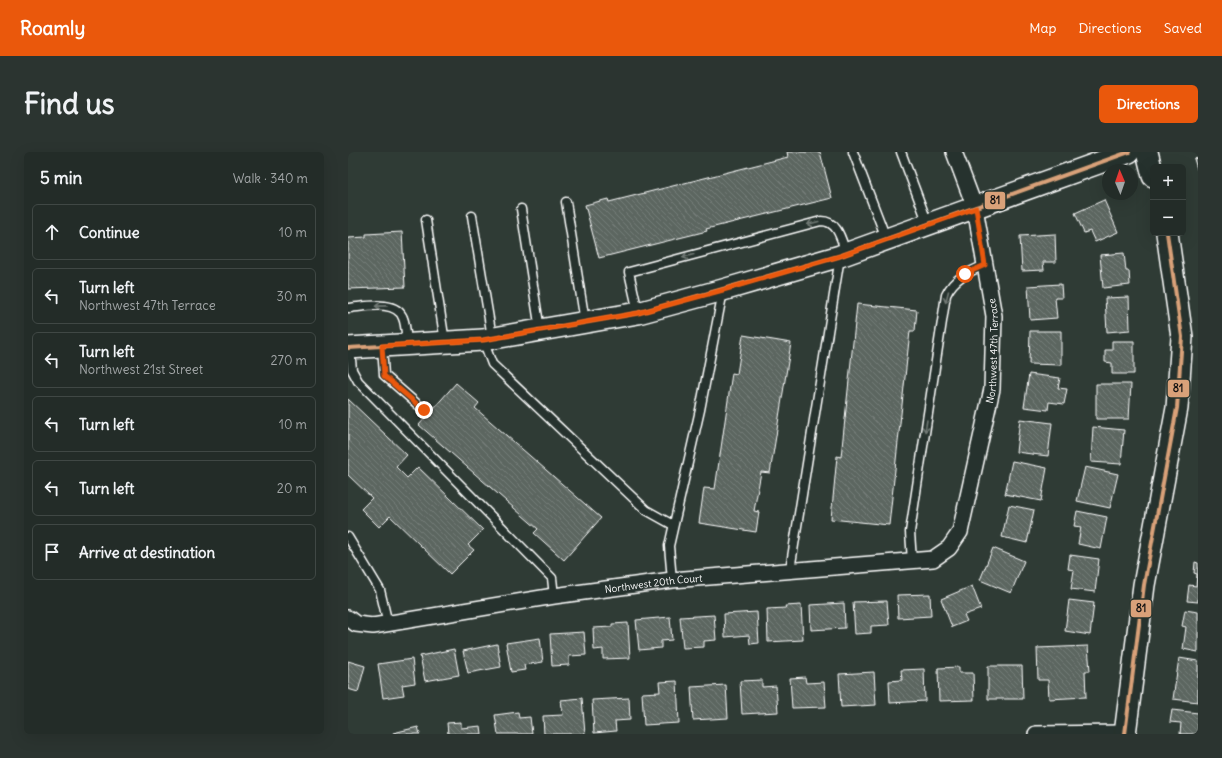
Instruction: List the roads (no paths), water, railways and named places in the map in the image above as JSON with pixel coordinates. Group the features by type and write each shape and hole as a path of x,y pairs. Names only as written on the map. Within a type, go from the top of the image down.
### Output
{"street":[{"name":"Northwest 47th Terrace","path":"949,548 960,532 992,389 994,316 976,208 954,152"},
{"path":"349,348 407,343 445,343 488,339 638,313 723,290 843,254 976,208 1129,152"},
{"path":"1147,152 1150,164"},
{"path":"1036,734 1125,734 1144,585 1176,408 1182,337 1167,236"},
{"name":"Northwest 20th Court","path":"352,621 373,626 554,596 672,580 933,559 949,548"}],"lane":[{"path":"853,152 887,239"},
{"path":"901,152 928,225"},
{"path":"566,202 585,323"},
{"path":"521,208 540,330"},
{"path":"472,216 492,364 646,510 673,525"},
{"path":"426,220 445,343"},
{"path":"638,313 629,272 821,221 827,221 837,228 843,254 790,570"},
{"path":"912,561 910,532 946,295 950,286 965,274 985,265"},
{"path":"672,580 669,546 700,410 723,290"},
{"path":"348,308 386,306 398,310 403,319 407,343"},
{"path":"382,346 384,376 424,410"},
{"path":"349,348 352,370 358,381 552,578 554,596"},
{"path":"348,538 380,590 388,624"}]}
